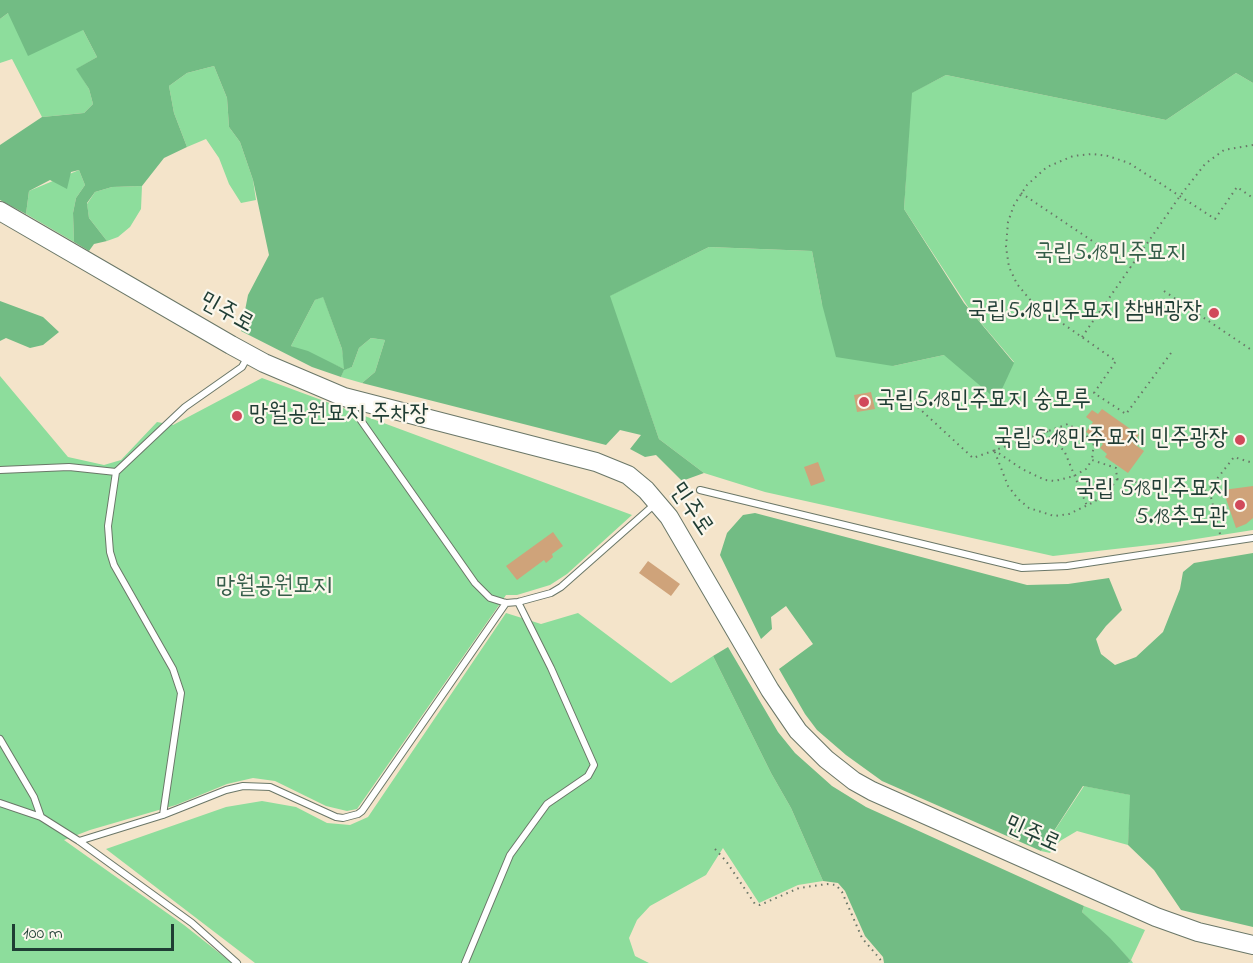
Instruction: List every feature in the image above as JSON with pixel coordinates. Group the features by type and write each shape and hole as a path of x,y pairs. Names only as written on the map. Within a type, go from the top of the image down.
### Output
{"main road":[{"name":"민주로","path":"0,211 249,355 344,397 596,462 627,475 658,502 675,526 770,690 798,731 826,759 854,781 893,801 1147,913 1198,932 1253,945"}],"lane":[{"path":"162,815 181,693 173,669 114,565 110,552 108,526 116,472 185,407 242,367 249,355"},
{"path":"344,397 475,583 490,598 506,603 551,593 561,587 658,502"},
{"path":"0,470 69,467 116,472"},
{"path":"700,490 1022,568 1067,566 1253,538"},
{"path":"465,963 510,855 547,804 588,776 594,765 551,668 518,602"},
{"path":"79,841 243,786 261,785 282,791 336,817 343,818 358,814 506,603"},
{"path":"0,739 34,797 42,817"},
{"path":"0,804 42,817 79,841 192,923 237,963"}],"path":[{"path":"1082,337 1204,164 1229,148 1253,145"},
{"path":"1171,353 1126,414 1094,393 1116,361 1028,298 1011,272 1006,247 1006,230 1011,212 1021,193 1047,167 1073,156 1092,154 1108,156 1129,163 1215,219 1237,187 1253,198"},
{"path":"1021,193 1131,267"},
{"path":"1164,291 1253,351"},
{"path":"880,404 908,398 973,458 994,450 1047,431 1068,424 1094,441 1092,460 1086,469 1074,476 1055,481 1046,480 1022,469 994,450"},
{"path":"1047,431 1052,443 1064,450 1087,506"},
{"path":"994,450 1008,486 1018,499 1029,508 1059,517 1087,506 1109,491 1117,480 1116,468 1092,460"},
{"path":"1117,480 1156,485 1184,494 1209,489 1234,457 1253,463"},
{"path":"1209,489 1221,543"},
{"path":"658,502 681,492 700,490"},
{"path":"715,849 726,861 755,904 760,905 799,888 836,885 842,892 862,938 881,963"}],"green space":[{"path":"0,0 1253,0 1253,83 1236,73 1166,120 946,75 912,93 904,209 964,303 1014,363 997,400 944,355 893,366 836,357 822,304 812,251 709,247 610,296 659,439 704,473 682,481 656,455 645,457 630,449 641,435 620,430 606,445 362,383 375,372 385,340 371,338 359,348 352,367 344,370 341,377 312,367 241,331 248,295 269,255 253,180 240,142 229,127 227,98 214,66 187,73 169,86 174,113 187,147 164,158 142,186 112,187 95,192 87,203 89,218 107,241 94,244 89,251 74,242 73,213 76,198 85,185 79,170 71,172 67,189 50,180 29,191 26,214 0,200 0,145 42,117 84,113 93,104 89,89 76,69 97,57 83,30 28,56 8,13 0,19","holes":["323,297 342,349 344,369 308,351 291,346 315,300"]},
{"path":"8,13 83,30 97,57 77,69 89,89 93,104 84,113 42,117 12,59 0,63 0,19"},
{"path":"214,66 227,98 229,127 240,142 253,180 256,200 241,203 229,184 219,158 206,139 187,147 174,113 169,86 187,73"},
{"name":"국립5.18민주묘지","path":"1236,73 1253,83 1253,530 1177,542 1053,556 765,492 704,473 659,439 609,296 709,247 812,251 822,304 893,366 944,355 1014,362 970,310 904,209 911,93 946,75 1166,120"},
{"path":"79,170 85,185 76,198 73,213 74,242 26,214 29,191"},
{"path":"142,186 141,209 130,227 118,237 107,241 89,218 87,204 95,192 112,187"},
{"path":"323,296 342,349 345,369 352,367 359,348 371,338 385,340 375,372 362,383 341,377 344,369 291,346 315,300"},
{"path":"0,301 43,317 59,332 43,345 30,348 6,338 0,341"},
{"name":"망월공원묘지","path":"0,376 68,457 104,465 121,460 157,422 173,425 262,378 632,515 567,574 550,585 517,595 506,595 357,809 347,811 326,806 275,781 253,778 227,784 176,805 64,840 184,925 232,963 0,963"},
{"path":"755,513 1027,585 1068,584 1109,578 1122,610 1096,639 1101,654 1115,665 1136,657 1163,632 1180,589 1183,572 1194,563 1253,553 1253,927 1181,910 1154,870 1128,845 1130,795 1083,786 1041,851 882,781 846,755 817,730 779,669 813,644 786,606 771,617 772,629 761,639 720,555 727,533 743,515"},
{"path":"506,613 541,624 578,613 671,683 713,656 771,773 791,808 823,881 798,885 759,903 723,848 706,875 650,906 637,920 629,938 635,956 649,963 255,963 106,849 226,807 262,801 296,807 327,823 350,825 368,817"},
{"path":"728,647 778,732 795,753 832,786 866,807 1084,906 1082,912 1131,961 1128,963 884,963 883,957 865,936 845,891 838,883 823,881 791,808 771,773 713,656"},
{"path":"1084,786 1131,795 1128,845 1077,831 1060,841 1050,853 1041,851"},
{"path":"1084,906 1145,930 1131,960 1133,963 1128,963 1131,961 1082,912"}],"building":[{"name":"국립5.18민주묘지 숭모루","path":"871,392 875,409 857,412 854,395"},
{"path":"1102,409 1139,435 1133,443 1144,451 1128,473 1105,457 1107,454 1100,448 1103,444 1086,432 1093,422 1086,417 1092,410 1098,414"},
{"path":"818,462 825,481 811,486 804,467"},
{"name":"국립 518민주묘지 5.18추모관","path":"1253,486 1253,518 1236,528 1223,490"},
{"path":"553,532 563,546 552,554 553,557 546,563 544,560 517,580 506,566"},
{"path":"648,561 680,584 671,596 639,573"}],"place":[{"name":"국립5.18민주묘지 참배광장","path":"1214,313"},
{"name":"국립5.18민주묘지 숭모루","path":"864,402"},
{"name":"망월공원묘지 주차장","path":"237,416"},
{"name":"국립5.18민주묘지 민주광장","path":"1240,440"},
{"name":"국립 518민주묘지 5.18추모관","path":"1240,505"}]}
